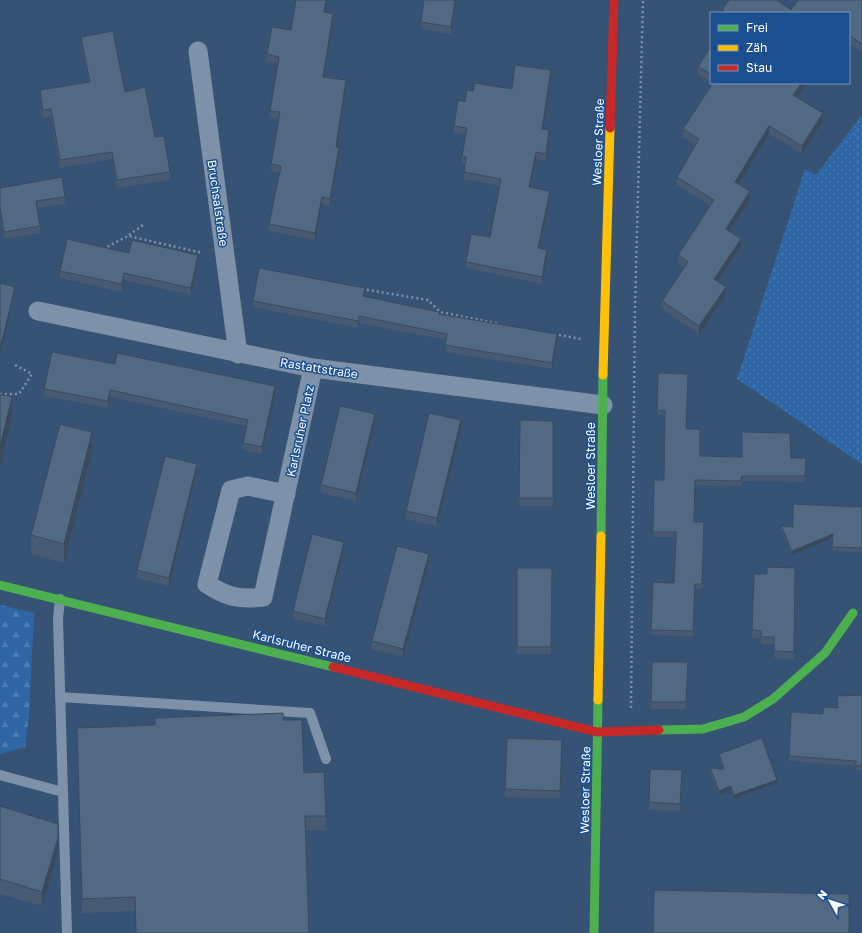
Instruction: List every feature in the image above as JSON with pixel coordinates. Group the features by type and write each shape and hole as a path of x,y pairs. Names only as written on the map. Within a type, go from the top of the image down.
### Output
{"street":[{"name":"Wesloer Straße","path":"594,933 603,405 614,0"},
{"name":"Bruchsalstraße","path":"198,51 238,354"},
{"name":"Rastattstraße","path":"38,311 238,354 313,368 603,405"},
{"name":"Karlsruher Platz","path":"286,494 248,486 231,490 207,584 222,594 245,599 263,597 286,494 313,368"},
{"name":"Karlsruher Straße","path":"0,585 597,732 703,729 744,717 773,699 825,653 853,613"}],"lane":[{"path":"60,599 58,618 67,933"},
{"path":"60,697 310,713 326,759"},
{"path":"0,775 63,792"}],"path":[{"path":"631,730 635,307 643,0"},
{"path":"102,250 128,236 143,225"},
{"path":"128,236 226,258"},
{"path":"361,288 428,300 440,312 503,325"},
{"path":"548,333 585,340"},
{"path":"0,394 19,394 32,374 15,365"}],"green space":[{"path":"862,115 862,464 737,379 805,169 816,175"},
{"path":"0,605 34,613 29,716 25,747 0,754"}],"building":[{"path":"296,0 326,0 324,12 333,14 323,77 346,80 336,147 339,147 330,199 322,197 315,233 269,224 281,166 271,164 280,112 270,111 279,57 267,54 272,27 291,30"},
{"path":"424,0 455,0 451,27 421,22"},
{"path":"729,0 777,0 791,10 798,0 862,0 862,44 850,36 850,12 725,12 722,10"},
{"path":"113,31 125,92 145,87 155,137 164,136 170,172 117,180 112,152 60,160 51,109 43,110 40,90 90,82 81,37"},
{"path":"710,48 710,73 698,67"},
{"path":"515,65 551,70 542,129 549,130 546,154 536,152 529,187 550,191 538,248 547,250 542,277 466,262 471,234 490,237 501,179 464,172 466,157 462,156 467,128 454,126 458,100 465,102 467,90 473,91 475,83 512,89"},
{"path":"712,84 801,84 793,95 823,113 802,146 769,126 735,182 750,191 726,229 741,239 714,279 726,287 699,326 662,301 688,262 678,255 714,200 677,177 699,139 683,129"},
{"path":"62,177 65,197 36,201 40,226 4,232 0,207 0,188"},
{"path":"67,239 129,253 132,240 198,255 191,288 124,273 122,284 60,271"},
{"path":"259,268 365,288 363,296 439,312 439,314 557,334 552,363 445,345 447,334 359,316 358,321 253,301"},
{"path":"0,283 15,287 0,350"},
{"path":"52,352 115,364 117,353 275,386 262,447 243,443 248,420 110,390 108,401 44,389"},
{"path":"658,373 688,374 686,429 700,429 700,456 742,457 742,432 790,433 791,458 806,458 805,476 742,476 741,481 695,480 694,522 704,522 702,584 695,584 693,631 651,630 653,582 674,583 676,540 676,532 653,532 654,480 664,480 665,411 657,410"},
{"path":"0,394 12,397 0,447"},
{"path":"340,406 375,414 356,493 321,485"},
{"path":"429,413 461,420 437,518 406,511"},
{"path":"520,420 553,421 553,498 519,498"},
{"path":"60,424 92,432 64,544 31,535"},
{"path":"165,456 197,464 169,578 137,570"},
{"path":"793,504 862,507 862,548 832,547 833,534 792,551 781,526 793,527"},
{"path":"312,534 344,542 325,619 293,611"},
{"path":"397,546 429,554 403,649 372,641"},
{"path":"767,567 795,568 794,652 774,651 774,637 761,637 761,631 752,630 754,574 767,574"},
{"path":"517,568 552,568 551,647 517,647"},
{"path":"652,662 688,662 686,702 651,702"},
{"path":"862,695 862,765 856,766 856,761 789,756 791,712 823,714 823,707 838,708 837,696"},
{"path":"283,713 283,720 302,720 304,773 324,772 326,816 305,816 309,933 136,933 135,897 82,899 77,728 155,725 155,718"},
{"path":"507,738 562,740 560,791 505,789"},
{"path":"762,738 777,780 734,795 731,786 719,791 710,768 724,769 719,754"},
{"path":"650,769 682,770 680,804 649,802"},
{"path":"0,806 58,824 58,838 42,892 0,879"},
{"path":"654,890 849,894 849,933 653,933"}],"traffic: fast":[{"path":"601,536 603,375"},
{"path":"0,585 333,667"},
{"path":"659,730 703,729 744,717 773,699 825,653 853,613"},
{"path":"594,933 598,700"}],"traffic: slow":[{"path":"603,375 610,128"},
{"path":"598,700 601,536"}],"traffic: jam":[{"path":"610,128 614,0"},
{"path":"333,667 597,732 659,730"}]}
